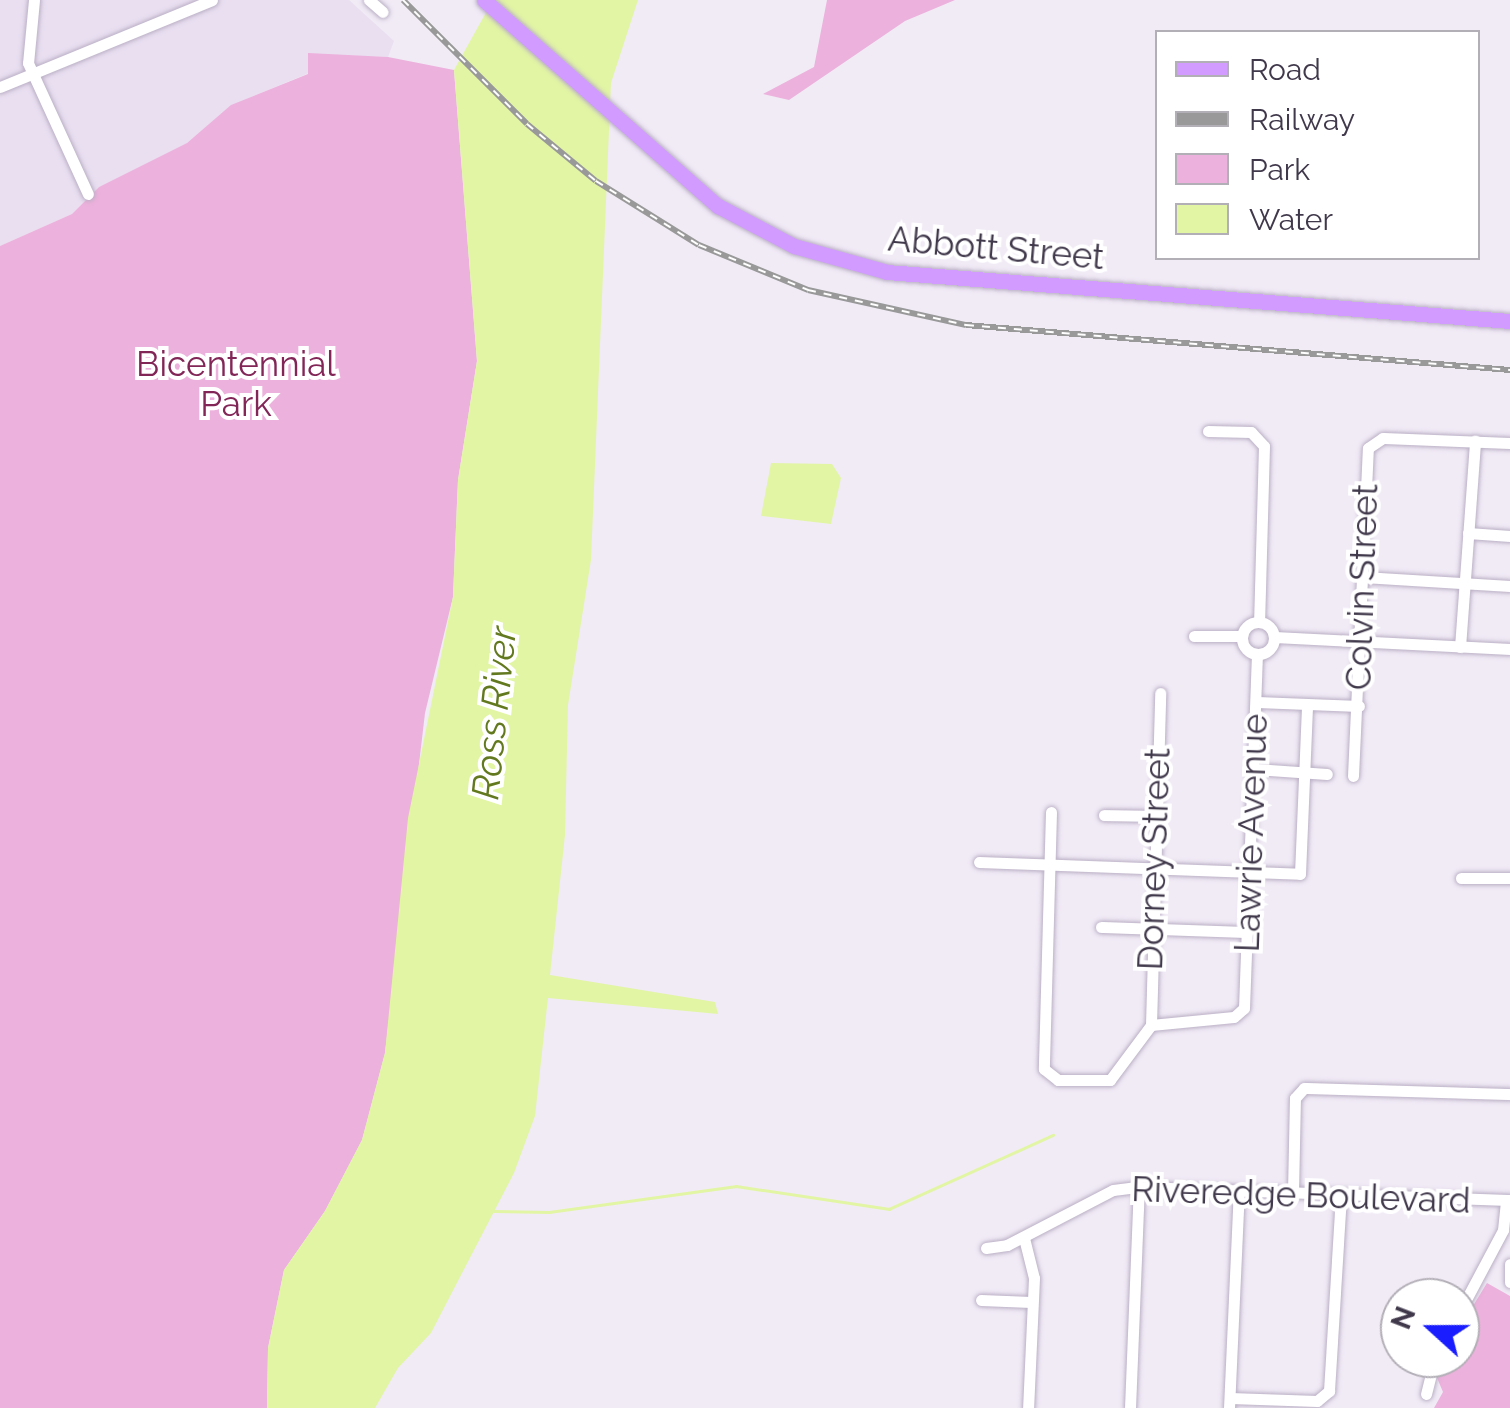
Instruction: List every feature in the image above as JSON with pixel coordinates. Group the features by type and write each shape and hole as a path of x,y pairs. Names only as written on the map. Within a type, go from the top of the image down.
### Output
{"main road":[{"name":"Abbott Street","path":"484,0 718,206 780,240 886,272 1510,321"}],"street":[{"path":"34,0 26,52 88,194"},
{"path":"0,87 212,0"},
{"path":"370,0 383,12"},
{"path":"1208,431 1251,432 1264,446 1259,622 1275,638 1510,650"},
{"path":"1460,647 1474,441 1510,443"},
{"name":"Colvin Street","path":"1353,776 1372,442 1474,441"},
{"path":"1468,533 1510,536"},
{"path":"1363,578 1510,586"},
{"path":"1194,636 1242,636 1259,622"},
{"path":"1242,636 1244,646 1257,654 1268,652 1275,638"},
{"name":"Lawrie Avenue","path":"1151,1025 1241,1011 1248,932 1257,654"},
{"name":"Dorney Street","path":"1151,1025 1150,928 1160,693"},
{"path":"1256,702 1359,706"},
{"path":"979,862 1300,874 1307,704"},
{"path":"1254,769 1327,774"},
{"path":"1051,812 1046,1074 1110,1080 1151,1025"},
{"path":"1104,814 1155,816"},
{"path":"1461,878 1510,878"},
{"path":"1101,927 1248,932"},
{"path":"1293,1192 1295,1098 1304,1088 1510,1094"},
{"path":"1130,1408 1139,1187"},
{"name":"Riveredge Boulevard","path":"986,1248 1024,1238 1113,1190 1139,1187 1508,1200"},
{"path":"1239,1191 1230,1403 1317,1401 1329,1391 1340,1195"},
{"path":"1478,1278 1504,1230 1508,1200"},
{"path":"1024,1238 1033,1268 1028,1408"},
{"path":"982,1300 1032,1302"},
{"path":"1426,1394 1430,1378"}],"shaded area":[{"path":"0,0 349,0 394,41 388,57 308,54 309,73 232,105 187,143 99,187 72,214 0,246"}],"green space":[{"path":"827,0 955,0 905,21 789,100 763,94 814,67"},
{"name":"Bicentennial Park","path":"308,53 388,57 454,70 477,361 458,480 453,597 425,713 385,1053 362,1140 325,1211 284,1270 268,1348 267,1408 0,1408 0,246 72,214 99,187 187,143 231,105 308,74"},
{"path":"1487,1283 1510,1296 1510,1408 1434,1408 1443,1392 1437,1378 1480,1378 1480,1294"}],"water":[{"name":"Ross River","path":"493,0 638,0 611,83 591,560 568,705 565,835 550,975 715,1002 718,1014 548,998 535,1116 514,1173 431,1333 398,1368 375,1408 267,1408 268,1348 284,1270 325,1211 362,1140 385,1053 408,818 453,597 458,480 477,361 454,70"},
{"path":"771,463 832,464 841,478 831,524 761,516"}],"waterway":[{"path":"494,1211 549,1212 736,1186 889,1209 1053,1135"}],"railway":[{"path":"403,0 527,124 596,181 699,245 808,290 966,325 1510,370"}]}
